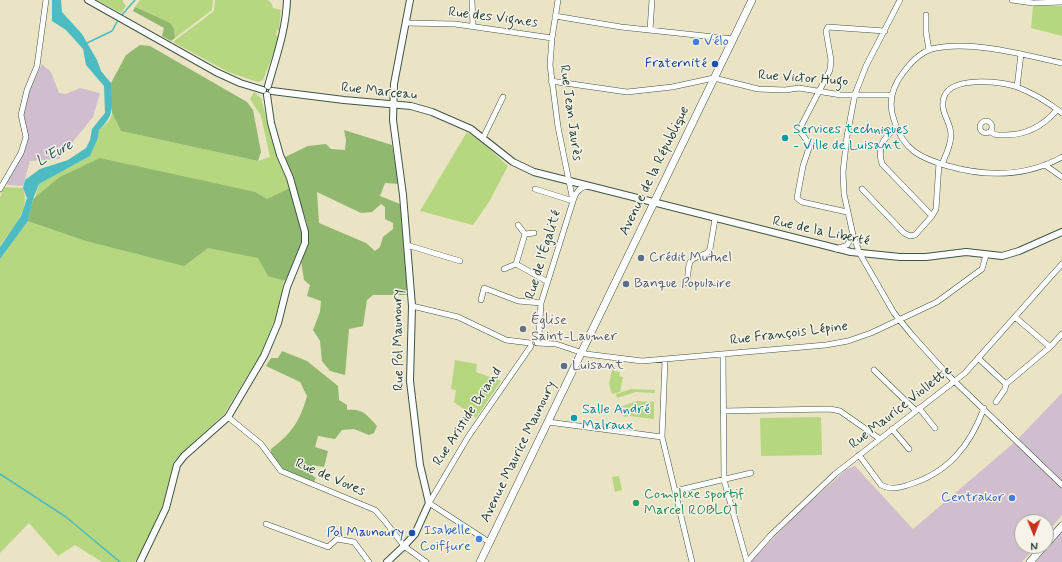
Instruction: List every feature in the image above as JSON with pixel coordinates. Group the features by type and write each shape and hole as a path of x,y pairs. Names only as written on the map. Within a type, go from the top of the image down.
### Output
{"main road":[{"name":"Avenue de la République","path":"581,353 752,0"},
{"name":"Avenue Maurice Maunoury","path":"480,562 581,353"},
{"path":"1054,535 1062,526"},
{"path":"1030,562 1037,554"}],"street":[{"path":"0,189 21,153 26,137 21,115 27,90 37,66 46,0"},
{"name":"Rue Marceau","path":"88,0 216,72 240,83 268,91 411,106 432,112 461,124 522,168 587,186 654,202"},
{"path":"140,562 166,508 178,465 184,456 228,416 264,356 278,323 287,287 305,243 305,232 290,178 280,155 271,123 268,91 284,26 286,0"},
{"name":"Rue Pol Maunoury","path":"410,0 400,51 393,104 395,140 403,195 412,306 410,381 420,465 429,503"},
{"path":"472,0 473,27"},
{"name":"Rue Jean Jaurès","path":"558,0 552,38 551,81 568,181"},
{"path":"650,30 652,0"},
{"path":"900,0 866,66 855,94 847,136 843,172 847,212 853,235 860,254 900,320 955,380 1062,485"},
{"path":"1012,0 1033,3 1062,2"},
{"path":"926,15 926,32 929,50"},
{"path":"555,16 650,30 733,39"},
{"name":"Rue des Vignes","path":"406,23 455,24 552,38"},
{"path":"847,212 802,202 797,198 796,192 810,145 799,130 830,70 831,60 826,31 828,27 885,31"},
{"path":"1062,63 1021,54 974,48 951,47 929,50 910,64 901,75 891,94 892,116 896,129 905,144 921,157 968,171 991,174 1027,171 1062,157"},
{"path":"1017,87 1021,54"},
{"path":"551,81 627,92 672,87 714,78"},
{"name":"Rue Victor Hugo","path":"714,78 758,89 785,90 799,88 818,92 891,94"},
{"path":"862,189 904,233 910,236 914,234 932,216 936,209 941,164 950,145 951,134 943,108 945,96 949,90 958,84 989,82 1017,87 1060,112 1041,126 1026,132 999,135 991,132"},
{"path":"482,138 503,97"},
{"path":"896,129 888,133 881,144 882,164 932,216"},
{"path":"1045,165 1062,177"},
{"name":"Rue de l'Égalité","path":"568,181 572,188 573,201"},
{"name":"Rue de l'Égalité","path":"537,342 539,335 541,303 575,194 580,188 587,186"},
{"path":"535,190 573,201"},
{"name":"Rue de la Liberté","path":"654,202 715,219 860,254 900,258 926,257 966,252 986,254"},
{"path":"687,283 690,261 694,257 708,253 710,249 715,219"},
{"path":"518,225 525,234"},
{"path":"986,254 1009,255 1062,232"},
{"path":"525,234 534,233"},
{"path":"516,264 525,234"},
{"path":"835,249 847,244 853,235"},
{"path":"407,245 460,261"},
{"name":"Rue François Lépine","path":"537,342 556,344 581,353 618,359 665,360 826,345 848,341 871,333 937,302 982,269 986,254"},
{"path":"516,264 548,282"},
{"path":"504,269 516,264"},
{"name":"Rue Maurice Viollette","path":"747,562 771,535 835,474 965,373 1062,264"},
{"path":"481,300 484,288 518,301 541,303"},
{"path":"412,306 458,316 506,340 531,344 532,340 537,342"},
{"path":"1015,317 1050,347"},
{"path":"996,402 1006,388 1006,384 1050,347 1062,334"},
{"name":"Rue Aristide Briand","path":"429,503 468,437 531,344"},
{"path":"723,354 724,480 747,562"},
{"path":"978,358 1006,384"},
{"path":"665,360 662,437 692,562"},
{"path":"874,370 918,410 934,428"},
{"path":"859,455 881,485 885,487 900,487 917,482 932,476 949,464 965,445 984,408"},
{"path":"723,411 830,409 840,411 880,439"},
{"name":"Rue de Voves","path":"228,416 261,444 281,471 374,510 384,520 404,546 426,562"},
{"path":"548,422 662,437"},
{"path":"892,429 909,449"},
{"path":"675,491 752,473"},
{"path":"387,562 404,546 420,525 429,503 490,542"},
{"path":"266,524 328,547 337,539 354,542 369,562"}],"shaded area":[{"path":"42,64 51,72 59,93 66,94 80,88 100,93 93,117 59,159 30,161 23,186 8,185 6,182 27,137 22,115 27,95"},
{"path":"1062,393 1062,515 1054,524 1054,514 1014,514 1014,554 1029,554 1022,562 750,562 797,514 847,469 855,466 913,529 1015,442"},
{"path":"1062,531 1062,562 1036,562 1043,554 1054,554 1054,541"}],"green space":[{"path":"97,0 123,0 126,6 121,13"},
{"path":"140,0 213,0 212,10 175,38 174,29 135,7"},
{"path":"215,0 268,0 272,4 273,8 281,10 279,30 277,30 276,35 278,36 277,44 263,80 258,82 228,72 173,42 214,11"},
{"path":"1033,6 1062,6 1062,36 1031,28"},
{"path":"135,7 170,23 174,29 175,38 171,41 162,36 164,28 133,11"},
{"path":"140,45 150,46 247,102 253,110 261,152 258,161 121,131 112,113 111,83 126,55"},
{"path":"254,92 261,98 277,158 292,192 295,235 276,316 261,354 224,414 174,461 163,504 149,538 135,562 102,562 75,545 58,556 29,523 0,553 0,259 28,221 39,184 90,156 98,138 99,130 109,121 112,113 121,131 258,161 270,157 261,116 250,99"},
{"path":"344,130 392,145 399,184 385,183 380,196 400,204 409,291 406,295 373,295 367,300 363,326 349,329 345,375 330,371 322,361 320,341 313,330 320,312 321,301 307,296 310,285 304,280 301,261 309,239 307,223 283,158 308,146 326,144 331,149 345,150 346,140","holes":["317,192 361,213 372,212 381,204 385,207 385,219 393,223 393,229 383,237 380,247 375,251 366,243 319,223"]},
{"path":"467,132 485,145 508,166 489,202 473,225 420,211"},
{"path":"100,158 255,192 267,199 290,188 301,225 303,244 286,281 268,276 258,258 208,248 184,266 86,241 28,221 33,199 60,177"},
{"path":"3,187 23,188 25,196 22,211 15,226 0,246 0,198"},
{"path":"282,351 307,361 338,386 339,400 347,405 347,410 361,411 377,426 374,433 369,435 354,429 342,430 335,439 318,436 315,447 328,451 324,467 312,465 309,473 316,478 313,483 281,468 271,455 271,449 290,432 298,420 307,396 300,382 266,366 271,358 278,358"},
{"path":"455,360 477,364 476,372 501,381 476,418 454,402 456,390 451,389"},
{"path":"613,365 615,366 614,371 620,372 619,376 623,377 620,392 612,394 609,384"},
{"path":"631,389 655,390 655,393 636,392 617,398 616,394"},
{"path":"637,401 654,402 654,419 629,416 624,417 620,407"},
{"path":"821,417 822,455 761,456 760,418"},
{"path":"619,476 622,490 615,492 612,477"}],"water":[{"path":"52,0 61,0 62,12 82,34 97,60 101,71 111,83 111,114 99,130 98,138 90,156 39,184 33,199 28,221 0,259 0,247 21,216 27,198 23,188 25,180 40,169 68,160 86,148 90,140 92,129 105,113 104,86 86,65 83,49 66,30 52,21"}],"waterway":[{"path":"120,17 135,0"},
{"path":"87,43 112,31 118,20"},
{"path":"0,474 66,517 120,562"}],"place":[{"name":"Vélo","path":"696,42"},
{"name":"Fraternité","path":"715,64"},
{"name":"Services techniques - Ville de Luisant","path":"785,138"},
{"name":"Crédit Mutuel","path":"641,258"},
{"name":"Banque Populaire","path":"626,284"},
{"name":"Église Saint-Laumer","path":"523,329"},
{"name":"Luisant","path":"564,366"},
{"name":"Salle André Malraux","path":"574,418"},
{"name":"Centrakor","path":"1012,498"},
{"name":"Complexe sportif Marcel ROBLOT","path":"636,503"},
{"name":"Pol Maunoury","path":"412,533"},
{"name":"Isabelle Coiffure","path":"479,539"}],"water label":[{"name":"L'Eure","path":"55,154"}]}
